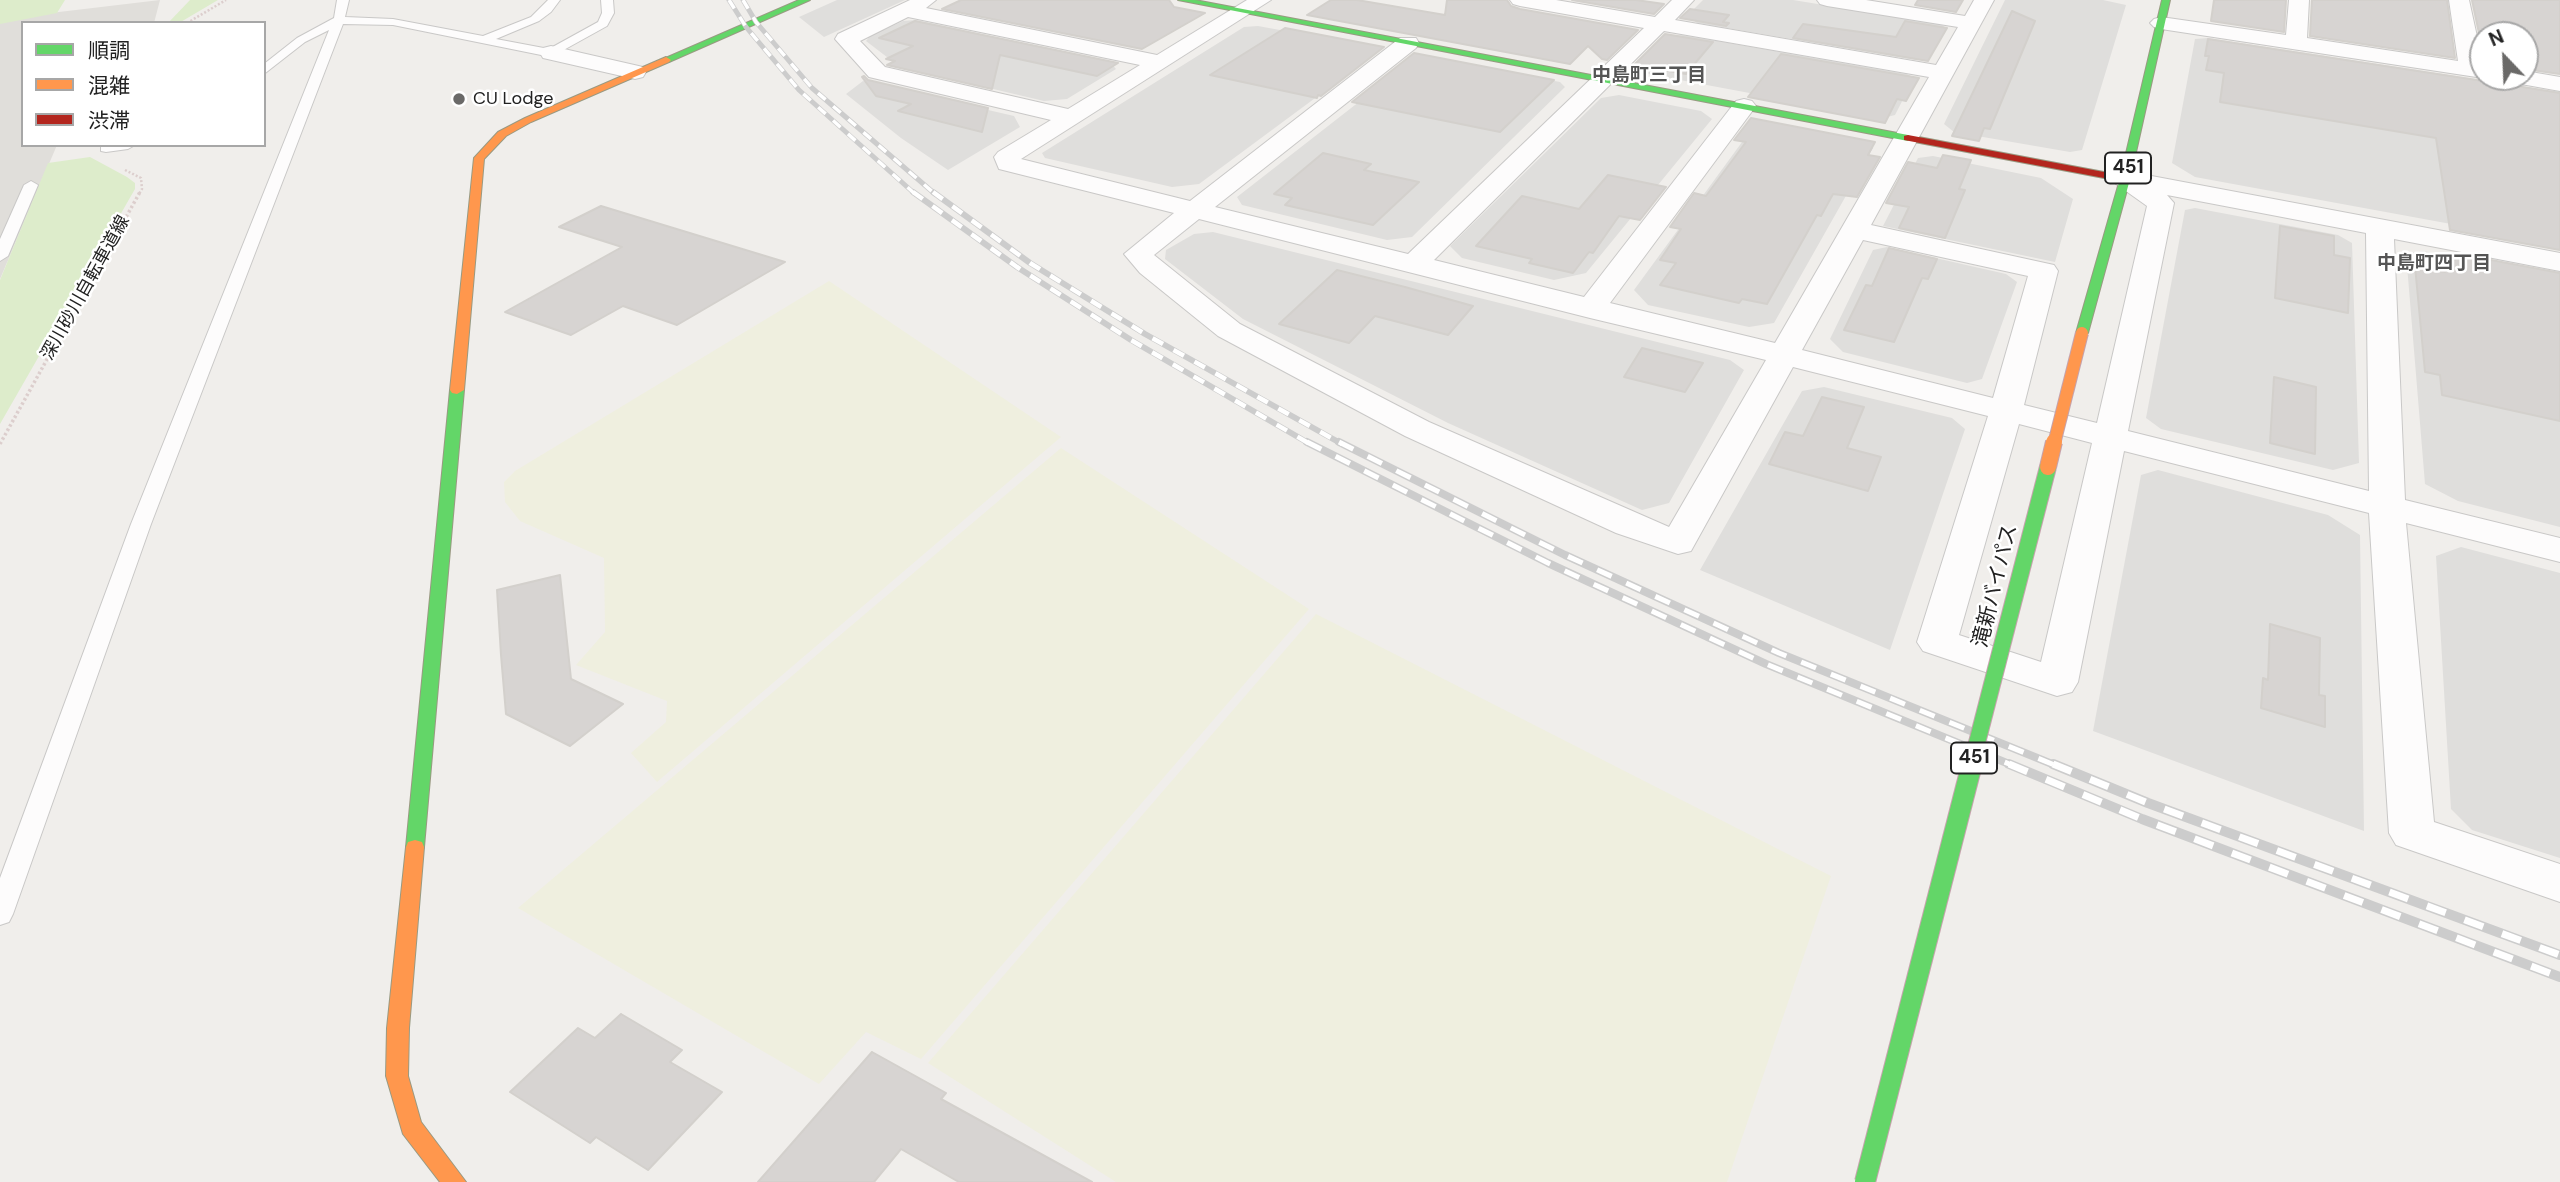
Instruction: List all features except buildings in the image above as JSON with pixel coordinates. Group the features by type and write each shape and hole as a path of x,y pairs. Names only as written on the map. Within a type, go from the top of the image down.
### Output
{"main road":[{"path":"453,1182 411,1127 397,1076 398,1028 479,158 502,134 528,120 806,0"},
{"path":"1182,0 2125,179"},
{"name":"滝新バイパス","path":"1865,1182 2082,334 2125,179 2160,6"}],"street":[{"path":"1261,0 1007,157 1008,164 2006,410 2560,550"},
{"path":"1520,0 1945,73"},
{"path":"1413,264 1684,0"},
{"path":"1828,0 1971,23"},
{"path":"1408,43 1138,254 1150,267 1229,330 1416,429 1629,525 1678,543 1984,0"},
{"path":"2295,43 2299,0"},
{"path":"2459,0 2469,39"},
{"path":"1070,117 877,72 846,39 916,5 1159,62"},
{"path":"2160,6 2295,43 2469,69"},
{"path":"551,53 635,72"},
{"path":"2539,80 2560,84"},
{"path":"1591,309 1744,106"},
{"path":"2125,179 2560,262"},
{"path":"1854,230 2044,271 1937,642 2057,682 2161,203 2125,179"},
{"path":"2379,227 2387,506 2412,833 2560,883"}],"lane":[{"path":"0,914 141,524 339,20 343,0"},
{"path":"483,40 535,19 555,0"},
{"path":"266,68 301,40 339,20 393,22 551,53 603,24 608,13 607,0"},
{"path":"106,148 113,147"},
{"path":"0,256 31,185"}],"path":[{"path":"190,21 226,0"},
{"name":"深川砂川自転車道線","path":"0,444 142,189 141,178 110,163 105,156 106,148"}],"shaded area":[{"path":"160,0 155,21 21,21 21,147 56,147 0,279 0,19"},
{"path":"837,0 905,0 824,37 799,17"},
{"path":"1703,0 1793,0 1941,24 1947,29 1928,59 1916,60 1697,23 1687,16"},
{"path":"2005,0 2103,0 2126,5 2082,150 2070,152 1954,132 1944,124"},
{"path":"916,20 1109,61 1116,69 1067,99 1044,101 900,67 866,41 870,36 903,21"},
{"path":"1258,26 1373,47 1376,53 1199,184 1172,187 1045,158 1042,153 1244,27"},
{"path":"1683,35 1907,74 1914,78 1895,115 1883,118 1648,74 1638,67 1667,36"},
{"path":"2208,38 2469,78 2469,91 2539,91 2539,89 2560,92 2560,244 2195,177 2172,163 2195,39"},
{"path":"1426,57 1560,82 1565,87 1412,237 1387,240 1242,205 1237,197 1414,59"},
{"path":"863,81 1014,116 1020,127 948,170 901,138 846,94"},
{"path":"1619,95 1701,111 1712,119 1586,273 1554,280 1462,258 1450,246 1601,98"},
{"path":"1753,127 1863,142 1873,148 1774,323 1749,327 1648,305 1634,290"},
{"path":"1933,156 2041,178 2073,199 2055,262 1883,226 1918,158"},
{"path":"2195,208 2338,235 2352,243 2359,463 2333,470 2161,429 2146,418 2185,210"},
{"path":"1213,232 1730,360 1744,370 1669,503 1642,510 1448,423 1243,319 1165,259 1166,250 1194,234"},
{"path":"1887,247 2006,274 2017,282 1982,379 1967,383 1843,352 1830,339 1873,250"},
{"path":"2423,251 2560,277 2560,527 2458,501 2425,484 2406,253"},
{"path":"1824,387 1952,418 1965,429 1890,650 1700,570 1802,391"},
{"path":"2158,470 2328,515 2360,535 2364,831 2093,731 2141,475"},
{"path":"2461,547 2560,573 2560,858 2472,830 2451,809 2436,556"}],"green space":[{"path":"0,0 65,0 57,13 0,24"},
{"path":"190,0 218,0 182,21 170,21"},
{"path":"90,157 127,177 135,183 135,189 0,424 0,280 48,163"},
{"path":"829,281 1061,437 657,782 631,753 666,722 667,701 576,665 605,632 604,558 520,521 505,502 504,482 515,471"},
{"path":"1061,448 1309,609 921,1059 866,1032 819,1084 518,908"},
{"path":"1316,614 1831,876 1727,1182 1116,1182 928,1063"}],"railway":[{"path":"729,0 746,27 799,90 915,194"},
{"path":"743,0 756,22 812,88 935,194"},
{"path":"913,192 1017,267 1131,340 1310,444"},
{"path":"933,192 1030,263 1145,334 1342,444"},
{"path":"1307,442 1548,563 1766,664 2014,766"},
{"path":"1339,442 1565,555 1779,653 2057,766"},
{"path":"2009,764 2142,819 2560,977"},
{"path":"2053,764 2148,803 2560,955"}],"traffic: fast":[{"path":"666,60 806,0"},
{"path":"1182,0 1908,138"},
{"path":"2082,333 2125,179 2166,0"},
{"path":"415,847 457,390"},
{"path":"1865,1182 2048,467"}],"traffic: slow":[{"path":"457,390 479,158 502,134 528,120 666,60"},
{"path":"2048,467 2082,333"},
{"path":"415,847 398,1028 397,1076 411,1127 454,1182"}],"traffic: jam":[{"path":"1908,138 2125,179"}],"place":[{"name":"CU Lodge","path":"459,99"}],"district":[{"name":"中島町三丁目","path":"1649,76"},
{"name":"中島町四丁目","path":"2434,264"}]}
